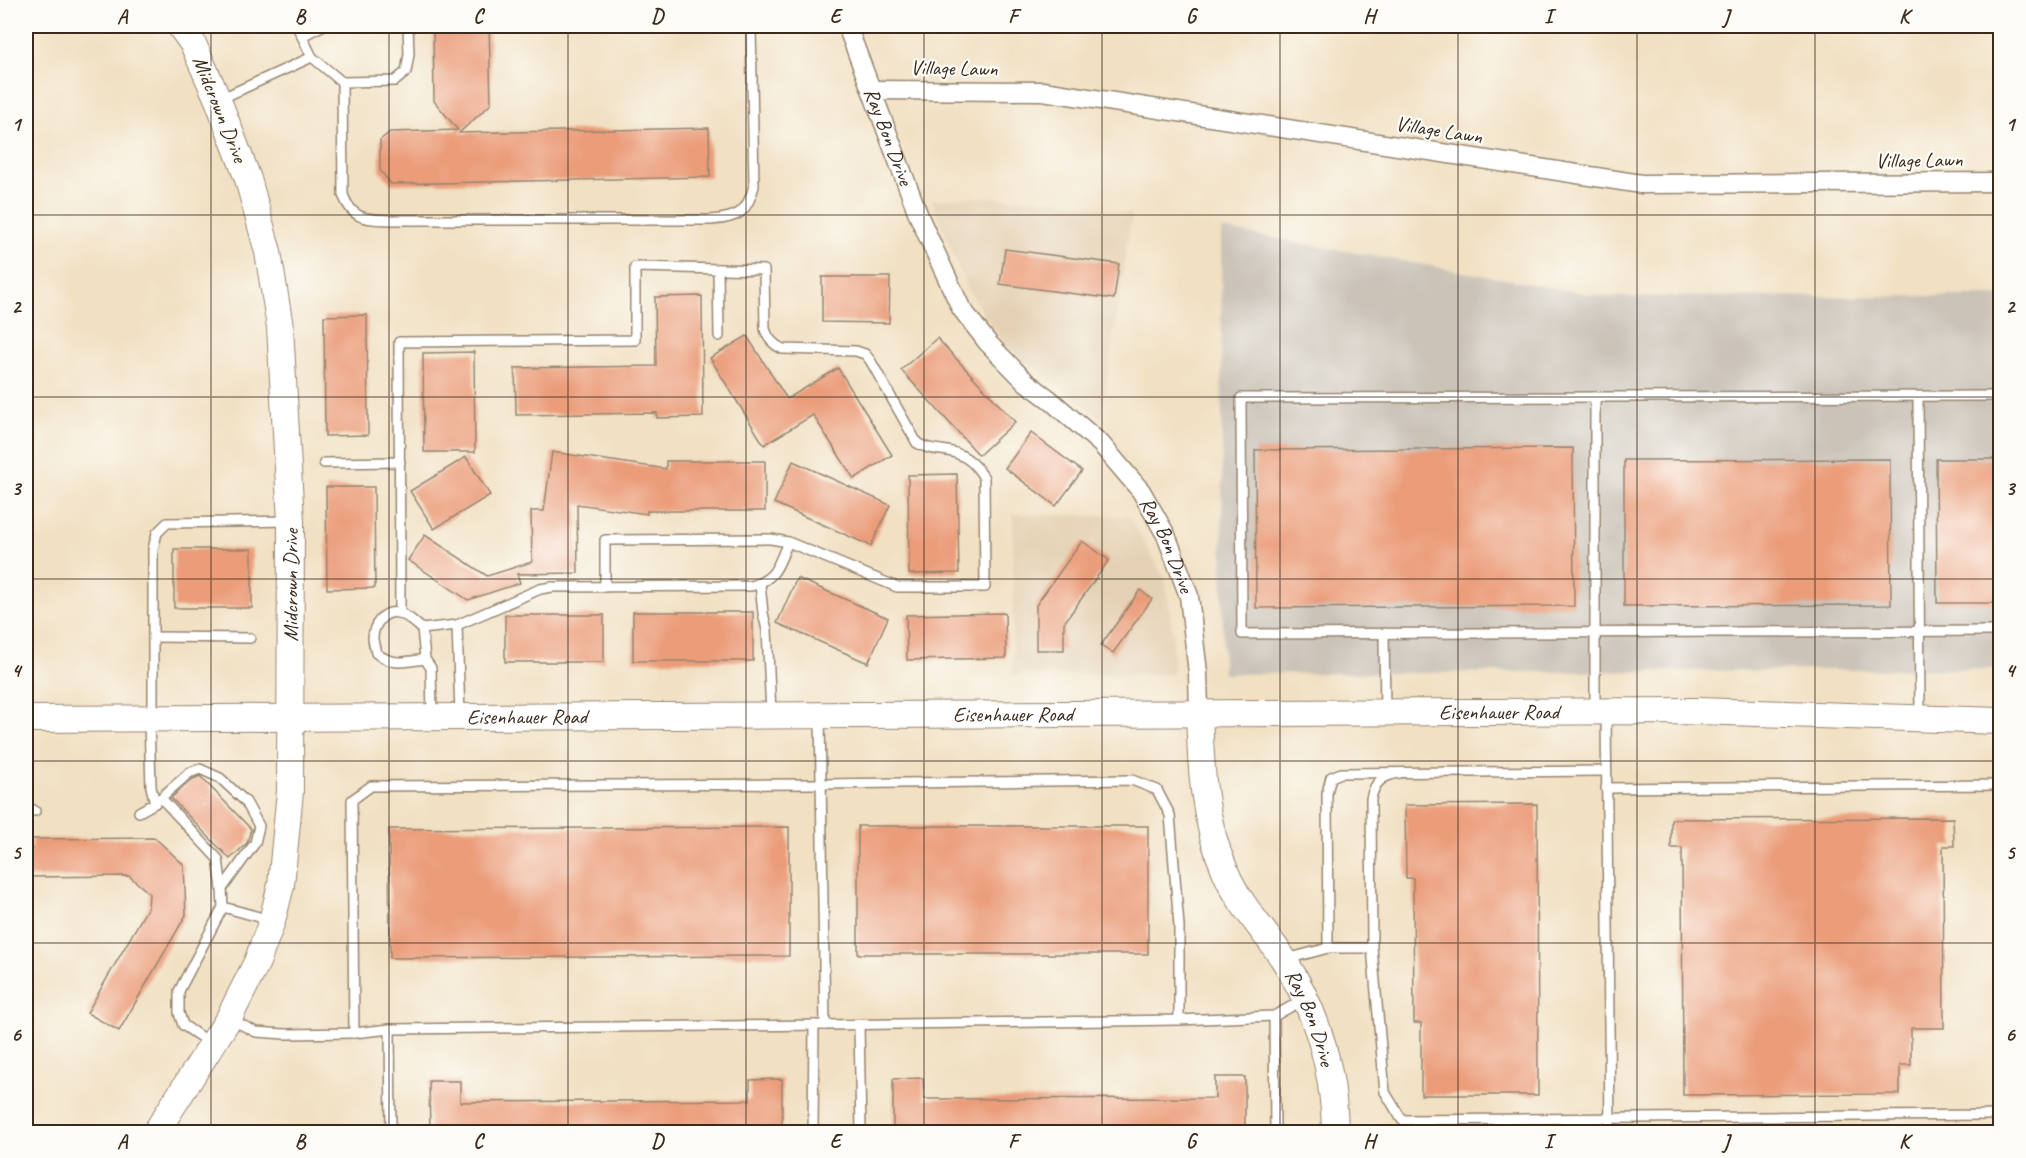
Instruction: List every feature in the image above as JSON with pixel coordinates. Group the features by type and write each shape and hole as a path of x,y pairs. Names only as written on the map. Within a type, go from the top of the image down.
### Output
{"main road":[{"name":"Midcrown Drive","path":"156,1132 213,1046 257,962 272,921 285,859 290,791 291,520 280,327 268,252 248,179 218,100 193,44 180,26"},
{"name":"Eisenhauer Road","path":"26,719 1601,711 1785,712 2001,721"},
{"name":"Ray Bon Drive","path":"1199,713 1203,792 1216,848 1240,900 1284,960 1305,998 1324,1046 1331,1077 1335,1132"}],"street":[{"name":"Ray Bon Drive","path":"847,26 920,219 961,308 988,343 1026,382 1101,444 1141,491 1166,535 1189,596 1198,673 1199,713"},
{"name":"Village Lawn","path":"872,90 1043,91 1641,184 2001,182"}],"lane":[{"path":"297,26 312,57 342,82 395,81 406,72 409,54 408,26"},
{"path":"302,36 322,26"},
{"path":"342,82 343,195 348,208 370,219 403,221 728,219 749,204 753,186 751,26"},
{"path":"218,100 312,57"},
{"path":"400,613 399,342 635,340 635,267 764,270 765,329 768,337 776,346 783,349 856,351 865,354 917,443 922,446 954,451 964,456 976,464 984,478 985,586 897,587 788,542 771,539 605,540 605,586"},
{"path":"718,269 719,336"},
{"path":"1917,396 1920,718"},
{"path":"2001,396 1241,398 1242,633 2001,631"},
{"path":"1595,397 1595,632 1606,771 1610,1132"},
{"path":"324,463 400,462"},
{"path":"213,1046 183,1025 179,1013 179,991 223,907 218,859 158,800 151,787 153,549 157,534 167,523 291,520"},
{"path":"422,629 457,625 552,586 752,586 768,581 774,575 788,542"},
{"path":"760,584 762,613 767,630 771,715"},
{"path":"425,659 387,661 375,652 373,638 375,625 383,617 393,612 400,613 422,629 425,659 431,668 432,717"},
{"path":"457,625 460,717"},
{"path":"1384,633 1385,712"},
{"path":"153,637 250,638"},
{"path":"820,715 825,1025"},
{"path":"139,812 158,800 189,773 201,770 220,778 246,802 259,826 255,843 222,889"},
{"path":"1328,948 1327,793 1331,777 1341,773 1606,771"},
{"path":"1400,773 1384,777 1377,783 1371,799 1372,948 1385,1092 1402,1120 1991,1116 2001,1113"},
{"path":"354,1033 352,800 371,786 1131,780 1157,790 1170,815 1179,926 1179,1020"},
{"path":"1606,788 2001,785"},
{"path":"26,806 35,811"},
{"path":"223,907 272,921"},
{"path":"1284,960 1328,948 1372,948"},
{"path":"229,1018 256,1032 285,1034 354,1033 390,1029 1179,1020 1274,1016 1305,998"},
{"path":"1274,1016 1275,1132"},
{"path":"813,1132 814,1025"},
{"path":"859,1025 861,1132"},
{"path":"390,1029 391,1132"}],"shaded area":[{"path":"968,197 1056,200 1132,214 1101,418 1006,346 967,289 932,200"},
{"path":"1221,229 1605,297 2000,296 2000,669 1223,674"},
{"path":"1013,514 1129,516 1165,579 1173,634 1173,674 1013,675"}],"building":[{"path":"433,26 489,26 491,104 459,133 709,128 710,177 391,184 380,170 380,140 390,132 458,130 434,101"},
{"path":"1005,249 1119,264 1114,299 1000,284"},
{"path":"822,277 890,277 889,323 822,322"},
{"path":"702,296 703,417 657,418 657,413 516,415 515,368 656,366 655,297"},
{"path":"367,315 368,435 325,436 324,316"},
{"path":"747,336 787,399 838,368 892,455 854,479 813,415 764,445 710,358"},
{"path":"937,338 1015,422 979,455 901,370"},
{"path":"474,352 475,452 424,452 423,353"},
{"path":"1031,433 1082,471 1056,506 1005,468"},
{"path":"1573,448 1574,606 1256,608 1255,450"},
{"path":"552,452 666,469 666,461 765,461 765,511 647,511 647,514 577,504 578,573 517,574 520,583 468,600 408,560 425,535 487,576 532,562 531,511 544,511"},
{"path":"466,457 490,495 434,529 410,491"},
{"path":"1890,459 1891,605 1624,606 1624,460"},
{"path":"1936,459 2001,459 2001,603 1937,603"},
{"path":"793,461 890,505 871,546 774,503"},
{"path":"957,474 959,573 909,574 908,475"},
{"path":"326,487 374,487 375,588 327,589"},
{"path":"1082,541 1109,560 1064,623 1064,650 1036,650 1036,605"},
{"path":"174,549 252,549 252,608 174,608"},
{"path":"797,578 888,618 868,663 777,623"},
{"path":"1140,590 1152,599 1113,653 1101,645"},
{"path":"633,612 753,612 753,661 633,661"},
{"path":"1005,613 1006,658 907,660 906,615"},
{"path":"505,615 604,615 604,662 505,662"},
{"path":"200,776 251,829 247,843 230,859 171,798 193,779"},
{"path":"1537,804 1538,1095 1421,1095 1421,1023 1414,1023 1413,878 1406,878 1405,805"},
{"path":"1953,818 1954,846 1943,846 1944,1028 1911,1028 1911,1065 1900,1065 1900,1094 1683,1095 1682,848 1671,848 1671,819"},
{"path":"858,826 1148,826 1148,954 858,954"},
{"path":"789,827 789,956 390,958 389,829"},
{"path":"155,838 184,865 186,915 119,1031 87,1013 148,907 149,893 129,876 26,877 26,849 32,849 32,839"},
{"path":"1215,1077 1245,1077 1245,1132 893,1132 893,1079 923,1078 924,1099 1215,1098"},
{"path":"782,1079 782,1132 430,1132 429,1081 460,1081 460,1102 750,1100 750,1080"}]}
